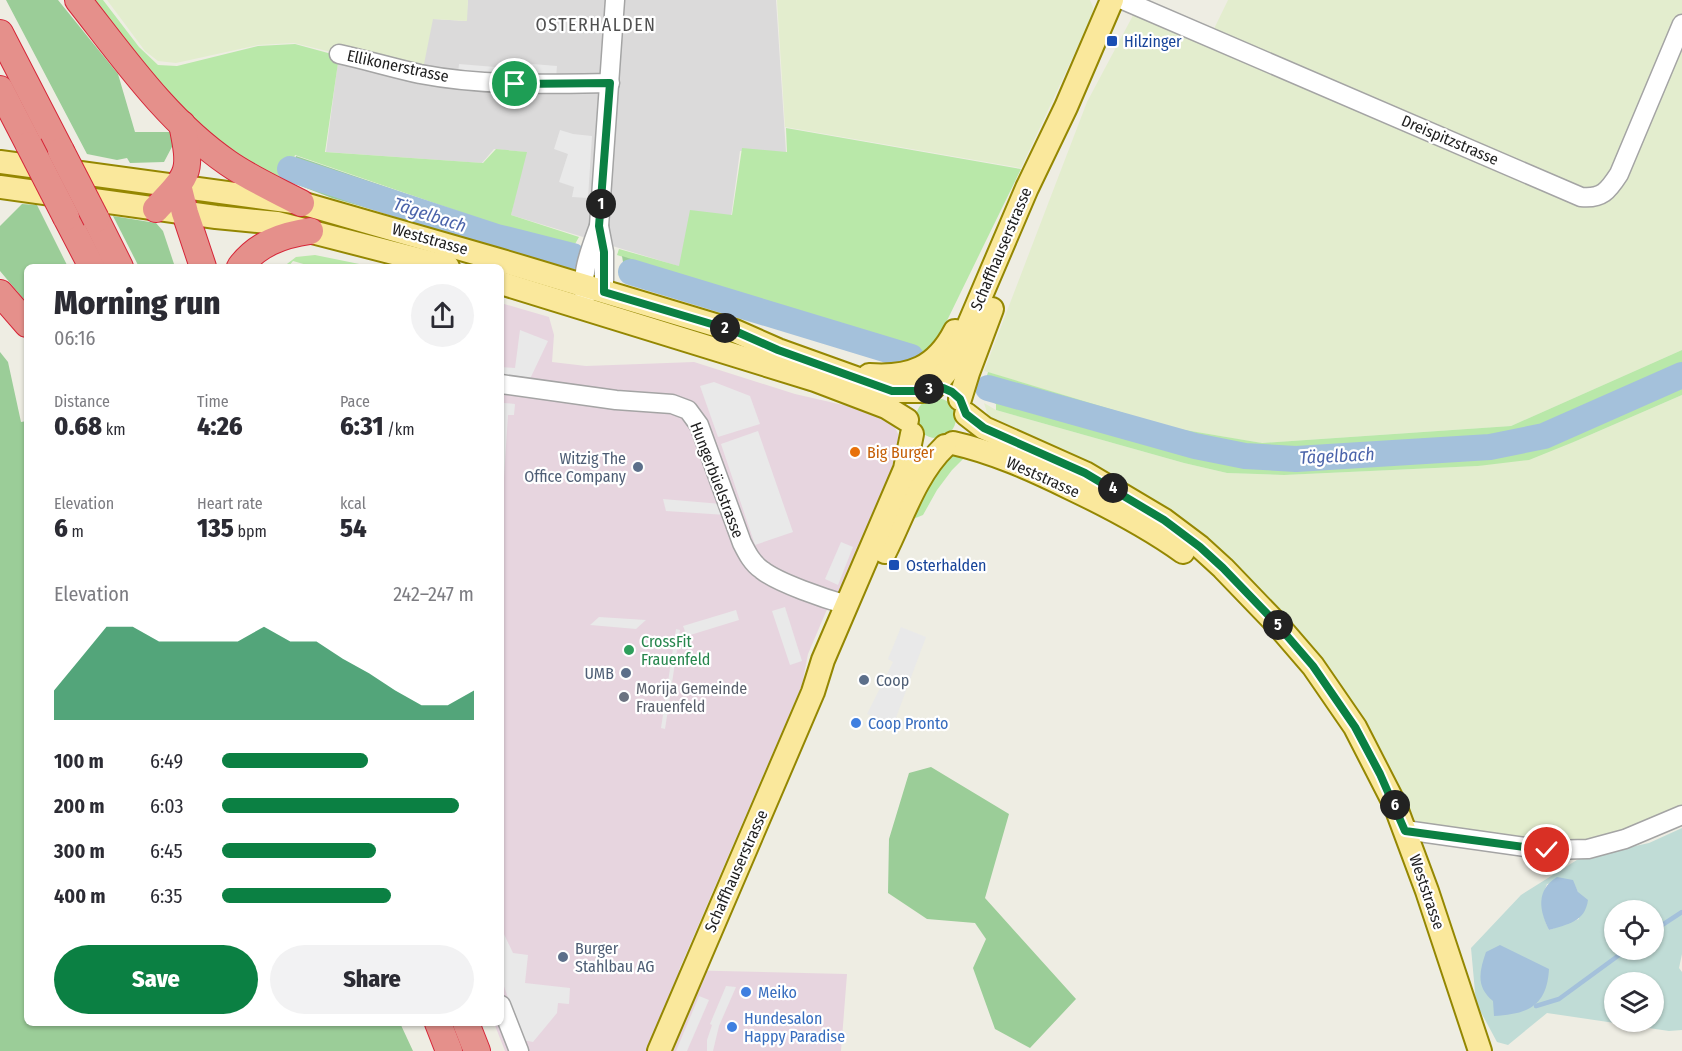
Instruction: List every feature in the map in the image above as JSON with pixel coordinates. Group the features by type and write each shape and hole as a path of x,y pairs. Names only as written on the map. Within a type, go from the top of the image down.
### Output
{"highway":[{"path":"78,0 147,87 182,124 212,151 243,173 301,202"},
{"path":"0,33 118,264"},
{"path":"0,89 90,264"},
{"path":"156,209 185,174 188,158 182,124"},
{"path":"178,185 202,264"},
{"path":"243,264 267,243 288,235 310,231"},
{"path":"0,293 24,321"},
{"path":"439,1026 449,1051"},
{"path":"467,1026 477,1051"}],"main road":[{"name":"Schaffhauserstrasse","path":"928,390 951,366 1027,188 1066,107 1112,0"},
{"name":"Schaffhauserstrasse","path":"963,406 968,373 1020,239 1066,107"},
{"name":"Weststrasse","path":"0,162 301,202 735,331 778,350 848,373 892,391 928,390"},
{"name":"Weststrasse","path":"0,187 185,213 277,223 436,264"},
{"name":"Weststrasse","path":"848,373 893,376 917,370 937,357 948,345 958,325 1002,223 1027,188"},
{"name":"Weststrasse","path":"504,283 594,290 886,406 909,427"},
{"path":"943,388 952,392 963,406 964,430 949,445 927,446 919,441 909,427 911,403 928,390 943,388"},
{"name":"Weststrasse","path":"963,406 984,428 1085,473 1164,520 1200,547 1293,642 1334,695 1355,727 1380,774 1405,831 1427,891 1480,1051"},
{"name":"Schaffhauserstrasse","path":"659,1051 813,692 823,660 905,469 909,427"},
{"name":"Schaffhauserstrasse","path":"813,692 831,663 922,475 936,454 949,445"},
{"name":"Weststrasse","path":"949,445 975,448 1033,470 1113,509 1150,530 1250,598"}],"street":[{"path":"594,290 598,250 605,83 615,0"},
{"name":"Dreispitzstrasse","path":"1123,0 1589,198 1600,197 1609,190 1619,174 1682,24"},
{"name":"Ellikonerstrasse","path":"339,54 422,74 465,79 515,84 605,83"},
{"name":"Hungerbüelstrasse","path":"504,384 615,400 672,404 688,410 699,425 750,559 762,571 847,605"},
{"path":"1405,831 1547,850 1588,849 1625,839 1682,815"},
{"path":"504,1013 519,1051"}],"shaded area":[{"path":"468,0 776,0 786,152 740,151 723,277 678,266 511,215 525,152 494,149 482,163 326,152 339,54 433,19 466,21"},
{"path":"520,63 557,66 556,78 458,74 459,64 519,69"},
{"path":"560,130 592,136 588,198 572,197 574,187 559,182 568,154 554,149"},
{"path":"504,304 549,317 554,335 552,362 586,366 694,362 795,394 878,413 894,425 898,434 898,448 891,473 843,584 828,607 808,654 802,685 679,970 847,974 841,1051 505,1051 495,1026 504,1026"},
{"path":"520,330 548,341 529,381 504,378 504,367 515,368"},
{"path":"714,382 750,396 760,424 718,437 700,386"},
{"path":"504,403 515,404 514,415 508,415 504,478"},
{"path":"758,431 793,532 755,545 721,444"},
{"path":"663,499 721,504 726,515 666,511"},
{"path":"841,542 853,547 838,585 825,579"},
{"path":"785,607 802,661 790,665 772,611"},
{"path":"736,610 739,620 687,636 683,626"},
{"path":"599,617 646,620 636,629 590,625"},
{"path":"901,627 926,637 891,731 884,729 887,721 867,714 893,662 888,659"},
{"path":"676,629 680,630 665,729 661,728"},
{"path":"1682,828 1682,954 1679,968 1682,972 1682,1030 1664,1030 1664,972 1604,972 1604,1021 1547,1013 1508,1045 1497,1042 1476,1003 1471,948 1521,895 1580,858 1649,843","holes":["1572,880 1578,892 1579,919 1549,930 1542,907 1547,884"]},
{"path":"1557,877 1573,880 1578,892 1588,900 1579,918 1569,924 1549,930 1541,901 1545,888"},
{"path":"504,934 513,953 528,955 525,983 570,988 569,1004 558,1003 557,1013 533,1042 523,1040 504,986"},
{"path":"1500,945 1549,969 1544,992 1533,1006 1516,1013 1494,1016 1493,1001 1481,985 1481,973 1486,952"},
{"path":"726,986 736,987 719,1026 713,1051 707,1051 707,1040 712,1025 710,1024"},
{"path":"699,996 709,1000 687,1051 676,1051"}],"green space":[{"path":"6,0 58,0 118,74 135,132 170,132 174,143 164,162 130,163 127,158 117,160 87,154"},
{"path":"89,0 103,0 139,47 158,65 177,66 258,46 295,44 339,56 325,152 483,163 496,149 527,152 511,215 579,237 575,244 501,226 295,155 286,185 202,132"},
{"path":"107,0 468,0 467,21 433,19 422,74 294,43 258,45 176,63 158,61 145,51"},
{"path":"777,0 1090,0 1093,7 1092,16 1021,168 785,127"},
{"path":"1228,0 1682,0 1682,350 1511,426 1261,443 1173,428 984,371 1087,102 1138,6 1210,37"},
{"path":"786,128 1021,169 939,337 929,350 918,354 617,255 619,249 679,266 690,210 732,215 742,148 787,152"},
{"path":"296,156 500,226 574,245 567,260 523,252 332,198 288,181"},
{"path":"22,204 37,205 66,264 24,264 24,299 0,271 0,226"},
{"path":"113,216 156,223 163,231 174,264 137,264"},
{"path":"315,255 359,264 304,264 293,261 287,264 296,257"},
{"path":"622,256 905,349 896,363 831,340 632,285 626,280"},
{"path":"1682,350 1682,395 1529,460 1478,466 1284,475 1227,473 996,410 996,404 989,398 985,386 988,372 1173,428 1262,443 1511,426"},
{"path":"0,352 8,362 21,422 24,422 24,1026 401,1026 413,1051 0,1051"},
{"path":"1682,395 1682,815 1588,849 1405,830 1355,727 1223,568 984,428 988,416 984,403 996,410 1227,473 1284,475 1478,466 1576,441"},
{"path":"936,398 950,404 956,418 950,432 936,438 922,432 916,418 922,404"},
{"path":"951,454 967,455 937,490 923,515 908,521 925,481"},
{"path":"931,767 1009,814 985,898 1076,999 1030,1048 995,1029 973,968 986,939 975,923 927,919 888,893 889,839 909,773"}],"waterway":[{"name":"Tägelbach","path":"290,169 497,237 573,256"},
{"name":"Tägelbach","path":"631,272 911,357"},
{"name":"Tägelbach","path":"988,388 1195,446 1245,456 1296,459 1490,447 1544,436 1682,375"},
{"path":"1664,924 1682,912"},
{"path":"1536,1006 1559,999 1612,960"}],"place":[{"name":"Hilzinger","path":"1112,41"},
{"name":"Big Burger","path":"855,452"},
{"name":"Witzig The Office Company","path":"638,467"},
{"name":"Osterhalden","path":"894,565"},
{"name":"CrossFit Frauenfeld","path":"629,650"},
{"name":"UMB","path":"626,673"},
{"name":"Coop","path":"864,680"},
{"name":"Morija Gemeinde Frauenfeld","path":"624,697"},
{"name":"Coop Pronto","path":"856,723"},
{"name":"Burger Stahlbau AG","path":"563,957"},
{"name":"Meiko","path":"746,992"},
{"name":"Hundesalon Happy Paradise","path":"732,1027"}],"district":[{"name":"OSTERHALDEN","path":"596,25"}],"route":[{"path":"515,84 610,83 599,226 604,252 604,292 735,331 778,350 848,373 892,391 906,392 943,388 952,392 960,399 966,414 984,428 1054,458 1123,494 1164,520 1223,568 1293,642 1334,695 1355,727 1380,774 1405,831 1547,850"}]}
